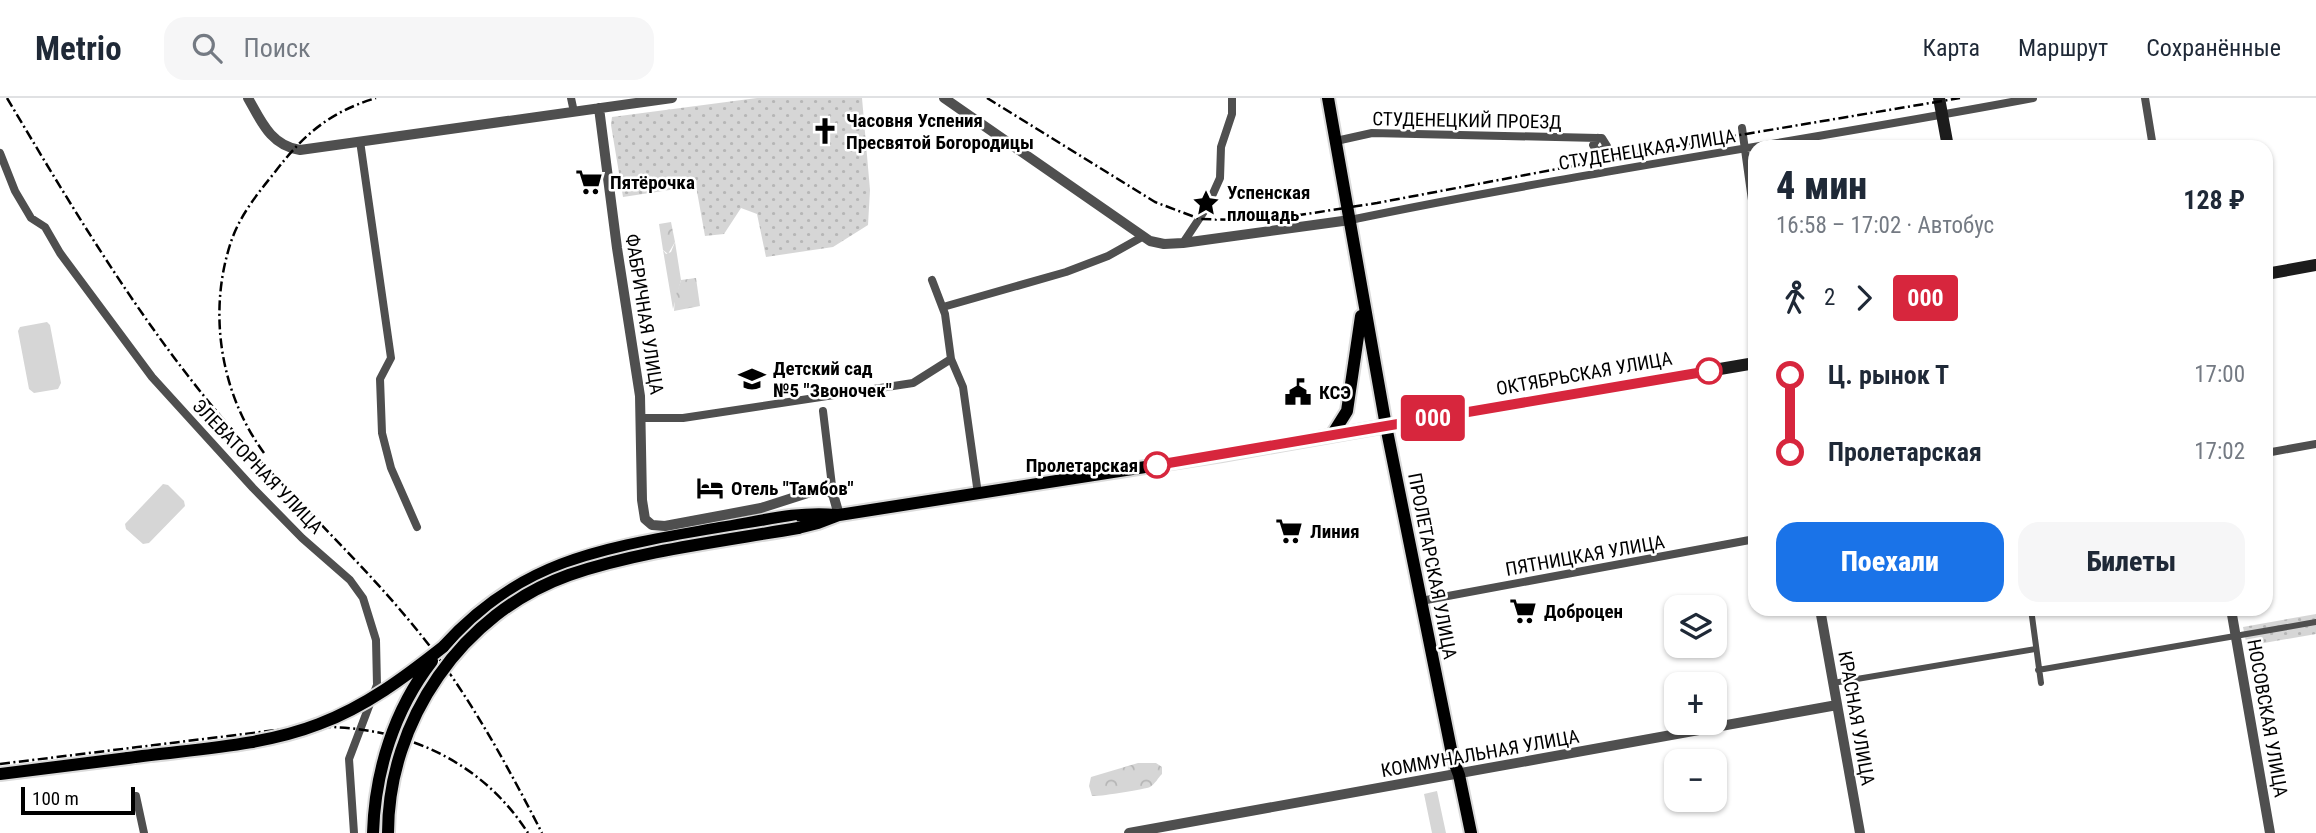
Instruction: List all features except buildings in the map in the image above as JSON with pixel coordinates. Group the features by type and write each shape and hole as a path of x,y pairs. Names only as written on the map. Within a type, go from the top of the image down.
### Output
{"main road":[{"name":"ПРОЛЕТАРСКАЯ УЛИЦА","path":"1328,98 1386,426 1453,759 1471,833"},
{"path":"1939,98 1947,140"},
{"path":"2273,273 2316,265"},
{"path":"1332,436 1347,411 1363,306"},
{"name":"ОКТЯБРЬСКАЯ УЛИЦА","path":"797,522 818,523 839,515 1332,436 1748,364"},
{"path":"373,833 379,780 392,734 414,688 443,647 465,623 491,602 530,577 566,561 609,548 797,522"},
{"path":"388,833 390,804 400,752 424,699 451,659 507,608 553,582 597,567 797,522"},
{"path":"0,774 244,742 304,729 357,706 443,647"}],"street":[{"path":"248,98 267,130 283,145 303,149 672,98"},
{"path":"571,98 574,112"},
{"path":"944,98 1142,237 1164,244 1350,220"},
{"path":"1183,243 1207,207 1220,178 1221,147 1232,114 1232,98"},
{"name":"СТУДЕНЕЦКАЯ УЛИЦА","path":"1796,140 2033,98"},
{"path":"2145,98 2152,140"},
{"name":"ФАБРИЧНАЯ УЛИЦА","path":"599,108 617,251 640,396 642,500 643,513 649,523 657,527 687,523 761,508 819,490 833,494"},
{"path":"1742,128 1748,176"},
{"name":"СТУДЕНЕЦКИЙ ПРОЕЗД","path":"1336,141 1372,133 1598,138"},
{"path":"360,141 391,358 380,379 382,433 391,468 417,527"},
{"name":"СТУДЕНЕЦКАЯ УЛИЦА","path":"1350,220 1503,189 1748,148"},
{"name":"ЭЛЕВАТОРНАЯ УЛИЦА","path":"0,153 15,191 32,218 45,227 60,253 152,377 253,488 302,538 350,580 363,598 376,640 377,685 349,759 354,833"},
{"path":"943,307 1066,272 1108,256 1142,237"},
{"path":"932,280 943,307 951,359 963,387 978,494"},
{"path":"641,418 683,418 913,383 951,359"},
{"path":"823,411 833,494 839,515"},
{"path":"2273,452 2316,444"},
{"name":"ПЯТНИЦКАЯ УЛИЦА","path":"1421,601 1748,540"},
{"name":"КРАСНАЯ УЛИЦА","path":"1821,616 1860,833"},
{"path":"2032,616 2040,682"},
{"name":"НОСОВСКАЯ УЛИЦА","path":"2232,616 2270,833"},
{"path":"2038,670 2316,622"},
{"path":"1833,682 2035,649"},
{"name":"КОММУНАЛЬНАЯ УЛИЦА","path":"1129,833 1838,705"},
{"path":"136,796 144,833"}],"green space":[{"path":"757,98 862,98 870,190 868,225 833,247 766,257 757,214 741,208 724,234 705,236 696,186 623,197 612,117"},
{"path":"671,222 675,242 668,254 663,250 659,224"},
{"path":"675,242 681,280 673,309 663,250 666,254 671,252"},
{"path":"696,278 700,306 674,311 681,280"},
{"path":"47,322 50,325 61,383 58,389 34,393 29,389 18,331 20,327"},
{"path":"163,484 168,485 184,501 185,506 149,543 143,544 126,529 125,524"},
{"path":"2316,614 2316,634 2247,646 2243,627"},
{"path":"1138,763 1156,763 1162,767 1162,774 1152,786 1092,796 1089,786 1091,777"},
{"path":"1437,791 1446,833 1432,833 1424,794"}],"railway":[{"path":"7,98 108,263 192,381 247,446 394,603 435,653 485,728 542,833"},
{"path":"264,453 237,404 222,350 220,294 232,239 256,196 297,146 331,118 376,98"},
{"path":"987,98 1155,202 1200,219 1235,220 1287,217 1377,203 1716,139 1960,98"},
{"path":"0,764 293,728 362,730 395,736 426,747 455,762 482,781 507,805 528,833"}],"bus line":[{"name":"000","path":"1157,465 1709,371"}],"place":[{"name":"Часовня Успения Пресвятой Богородицы","path":"825,131"},
{"name":"Пятёрочка","path":"589,182"},
{"name":"Успенская площадь","path":"1206,203"},
{"name":"Детский сад №5 \"Звоночек\"","path":"752,379"},
{"name":"КСЭ","path":"1298,392"},
{"name":"Пролетарская","path":"1157,465"},
{"name":"Отель \"Тамбов\"","path":"710,488"},
{"name":"Линия","path":"1289,531"},
{"name":"Доброцен","path":"1523,611"}]}
